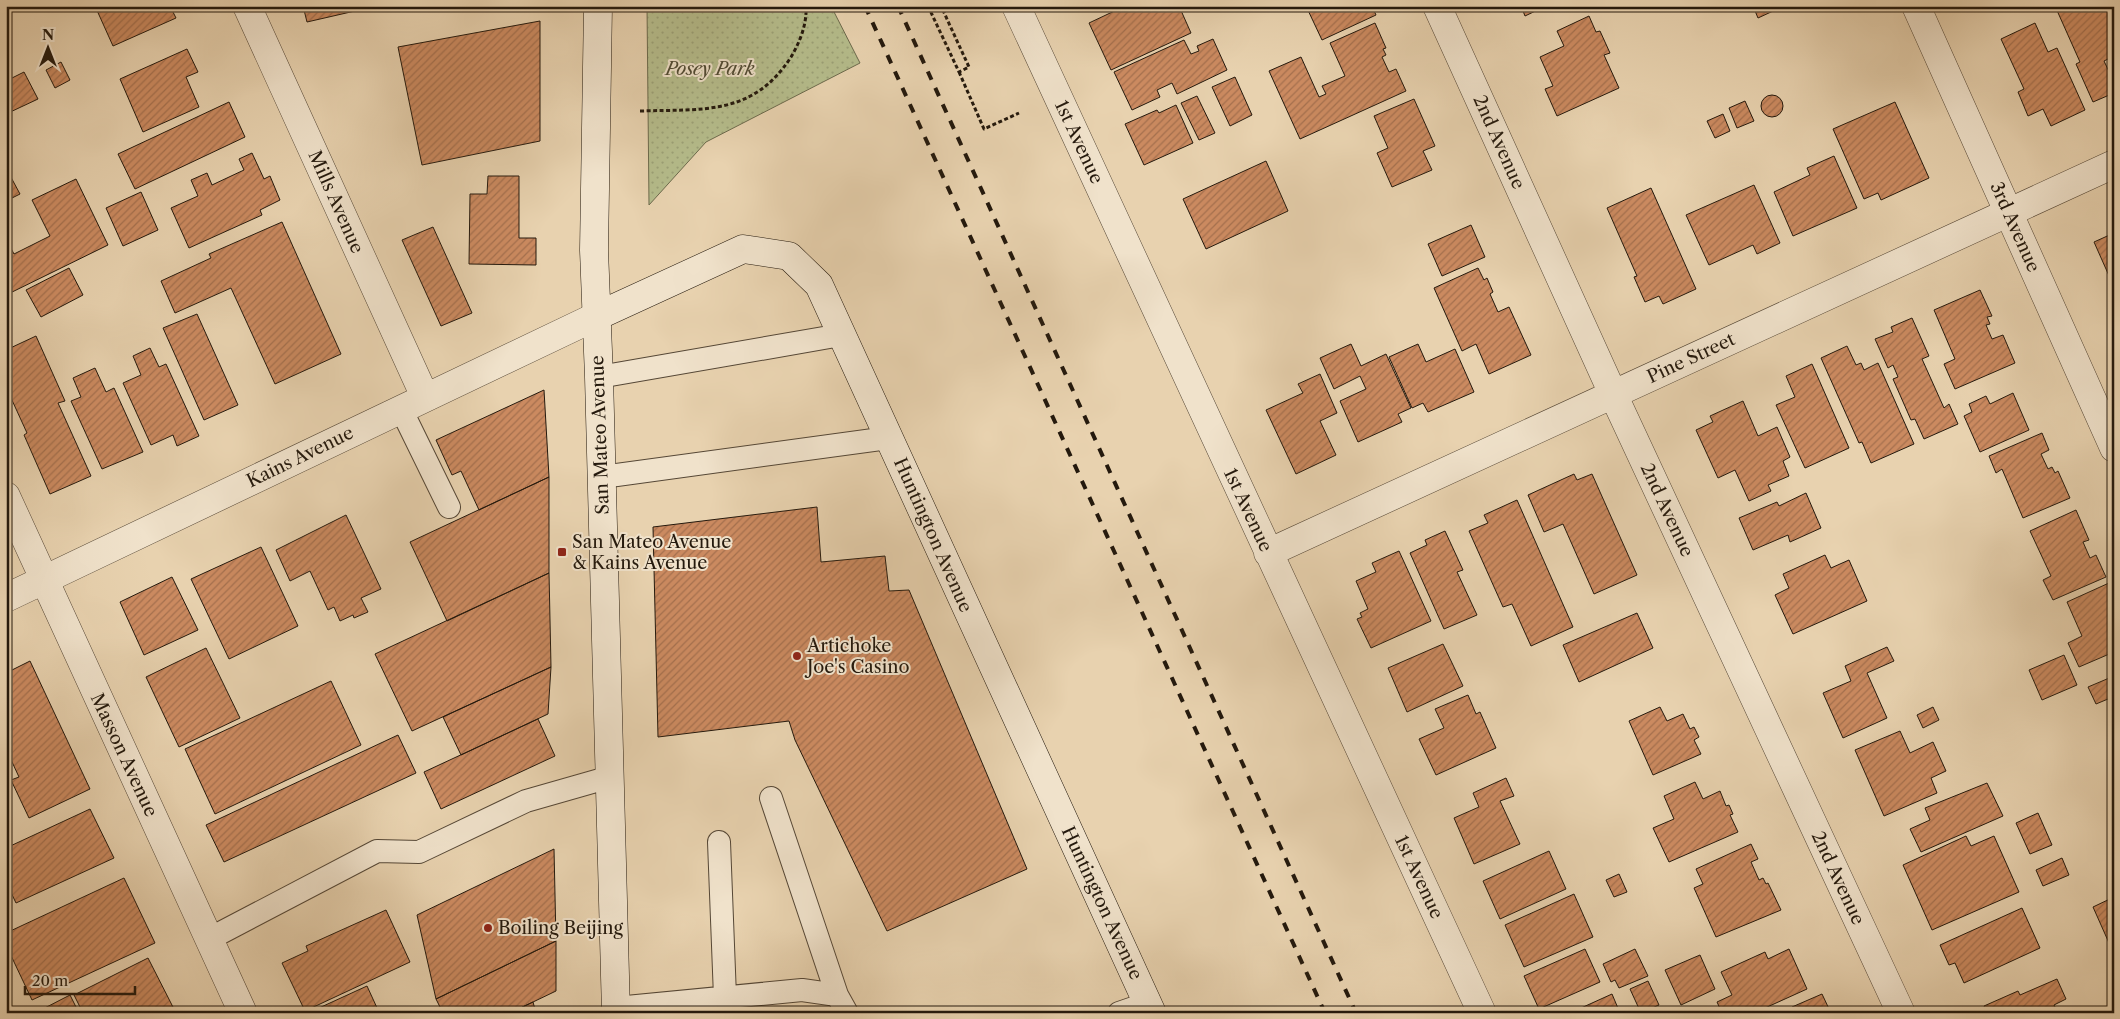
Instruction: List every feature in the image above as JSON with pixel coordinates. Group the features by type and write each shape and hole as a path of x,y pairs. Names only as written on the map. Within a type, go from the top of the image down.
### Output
{"street":[{"name":"Mills Avenue","path":"247,6 413,403"},
{"name":"San Mateo Avenue","path":"598,6 596,317 616,1010"},
{"name":"1st Avenue","path":"1016,6 1482,1013"},
{"name":"2nd Avenue","path":"1437,6 1614,394 1901,1013"},
{"name":"3rd Avenue","path":"1916,6 2114,448"},
{"name":"Pine Street","path":"1268,553 2114,164"},
{"name":"Huntington Avenue","path":"596,317 743,249 790,256 819,285 1150,1008"},
{"name":"Kains Avenue","path":"6,598 596,317"},
{"name":"Masson Avenue","path":"6,496 242,1013"}],"lane":[{"path":"599,378 841,335"},
{"path":"413,403 449,508"},
{"path":"602,477 888,438"},
{"path":"209,939 377,851 419,852 526,801 610,777"},
{"path":"771,798 842,1004"},
{"path":"719,842 725,997"},
{"path":"616,1010 802,990 842,1004"},
{"path":"1119,1013 1150,1008"}],"path":[{"path":"640,112 730,106 755,95 781,72 799,43 806,6"},
{"path":"928,6 984,129 1019,113"},
{"path":"941,6 969,67 959,72"}],"green space":[{"name":"Posey Park","path":"647,6 831,6 860,63 706,142 649,205"}],"building":[{"path":"95,6 170,6 176,18 113,46"},
{"path":"303,6 367,6 368,8 307,22"},
{"path":"1125,6 1179,6 1191,33 1111,70 1089,23"},
{"path":"1306,6 1372,6 1376,15 1322,40"},
{"path":"1521,6 1546,6 1525,16"},
{"path":"1753,6 1784,6 1758,18"},
{"path":"2055,6 2107,6 2114,21 2114,56 2104,61 2114,82 2114,93 2093,102 2076,64 2080,62"},
{"path":"1589,16 1596,32 1600,31 1610,53 1604,55 1619,88 1557,116 1545,89 1553,86 1540,57 1564,46 1557,31"},
{"path":"540,21 540,141 422,165 398,47"},
{"path":"1375,23 1386,48 1383,49 1386,55 1382,57 1389,72 1396,69 1406,91 1300,139 1269,71 1301,57 1319,97 1326,94 1322,86 1345,76 1330,43"},
{"path":"2035,23 2048,52 2057,48 2085,110 2051,126 2043,109 2028,116 2018,92 2024,89 2001,39"},
{"path":"1213,39 1227,70 1177,94 1172,83 1157,90 1160,97 1132,110 1114,72 1184,40 1191,54 1199,51 1197,46"},
{"path":"187,49 198,72 186,77 199,107 143,132 120,79"},
{"path":"61,62 70,80 55,88 46,70"},
{"path":"24,72 38,99 6,114 6,81"},
{"path":"1235,77 1252,115 1230,126 1212,87"},
{"path":"1772,95 1780,98 1783,106 1780,114 1772,117 1764,114 1761,106 1764,98"},
{"path":"1197,96 1215,133 1199,140 1181,103"},
{"path":"1414,99 1435,146 1423,151 1432,170 1392,187 1377,153 1388,148 1374,116"},
{"path":"1745,101 1754,121 1737,128 1729,108"},
{"path":"229,102 245,137 135,189 118,154"},
{"path":"1895,102 1929,178 1881,200 1878,193 1864,199 1833,129"},
{"path":"1176,105 1193,143 1144,165 1125,124 1157,110 1159,113"},
{"path":"1723,114 1730,131 1715,138 1707,121"},
{"path":"252,153 264,179 270,176 280,200 260,210 262,215 189,248 171,208 198,196 191,180 207,173 212,185 244,170 239,159"},
{"path":"1834,156 1857,208 1793,236 1774,192 1810,175 1807,168"},
{"path":"1266,161 1288,211 1206,249 1183,199"},
{"path":"6,168 20,194 6,201"},
{"path":"488,176 519,176 519,238 536,238 536,265 469,264 470,194 487,194"},
{"path":"76,179 108,245 6,295 6,239 14,254 50,236 32,200"},
{"path":"1754,185 1780,243 1757,254 1753,245 1709,265 1686,215"},
{"path":"1651,188 1696,289 1663,304 1659,296 1645,302 1634,277 1637,276 1607,208"},
{"path":"141,192 158,230 123,246 106,208"},
{"path":"282,222 341,354 275,384 231,288 175,313 161,281 211,258 209,254"},
{"path":"1471,225 1485,257 1442,276 1428,244"},
{"path":"433,227 472,313 441,326 402,240"},
{"path":"2114,233 2114,287 2094,242"},
{"path":"69,268 83,295 41,317 26,290"},
{"path":"1478,268 1484,280 1487,278 1493,292 1490,294 1498,312 1509,307 1531,355 1489,374 1476,344 1462,351 1434,288"},
{"path":"1980,290 1992,316 1987,317 1990,324 1986,325 1992,339 2003,335 2015,363 1955,389 1944,364 1955,359 1934,310"},
{"path":"197,314 238,405 204,420 163,328"},
{"path":"1912,318 1929,356 1922,359 1944,408 1949,404 1958,424 1924,439 1915,419 1911,420 1893,379 1898,377 1893,365 1888,368 1875,339 1893,332 1891,327"},
{"path":"36,336 65,401 58,403 91,476 50,494 24,435 27,433 6,387 6,350"},
{"path":"1351,344 1361,366 1386,354 1411,408 1398,414 1402,422 1358,442 1340,401 1366,389 1360,376 1334,389 1320,358"},
{"path":"1418,344 1426,362 1455,349 1474,392 1428,412 1423,403 1412,408 1389,357"},
{"path":"1847,346 1856,365 1861,363 1864,370 1878,363 1914,444 1871,463 1862,442 1859,443 1821,358"},
{"path":"150,348 159,367 166,364 199,436 177,446 173,435 151,445 123,383 141,375 133,356"},
{"path":"1812,364 1849,448 1805,468 1776,405 1795,397 1786,376"},
{"path":"95,368 106,392 114,388 143,452 102,469 71,401 81,397 73,378"},
{"path":"1320,374 1337,413 1320,421 1336,455 1296,474 1266,410 1303,393 1298,384"},
{"path":"544,390 549,477 479,510 461,471 452,475 436,440"},
{"path":"2013,393 2029,430 1980,452 1964,416 1972,412 1969,404 1986,396 1990,404"},
{"path":"1743,401 1758,436 1777,427 1790,457 1783,461 1789,476 1768,485 1771,491 1749,501 1735,470 1718,478 1696,430 1713,422 1710,416"},
{"path":"2042,433 2049,450 2041,454 2048,469 2052,467 2055,473 2058,471 2070,498 2023,518 2002,469 1996,473 1989,456"},
{"path":"1574,474 1577,480 1592,474 1637,575 1594,594 1563,524 1544,532 1528,495"},
{"path":"549,477 549,573 447,621 410,542"},
{"path":"1806,493 1821,528 1790,542 1788,535 1753,550 1739,518 1777,502 1779,506"},
{"path":"1517,500 1573,627 1531,646 1512,604 1503,607 1469,531 1488,523 1484,515"},
{"name":"Artichoke Joe's Casino","path":"817,507 821,562 885,556 889,591 909,590 1027,869 887,931 795,740 789,721 658,737 653,527"},
{"path":"2076,510 2089,540 2083,542 2090,558 2096,555 2106,577 2053,600 2043,580 2051,576 2030,531"},
{"path":"346,515 381,589 361,598 368,612 354,618 353,615 340,621 334,607 328,610 310,571 290,581 276,550"},
{"path":"1445,531 1463,570 1457,572 1477,615 1444,629 1410,553 1427,545 1425,540"},
{"path":"261,547 298,626 229,659 191,579"},
{"path":"1399,551 1431,621 1371,648 1357,619 1362,617 1360,613 1368,609 1356,581 1376,572 1372,563"},
{"path":"1825,555 1831,568 1849,560 1867,601 1793,634 1775,595 1789,588 1783,574"},
{"path":"549,573 551,667 412,731 375,654"},
{"path":"172,577 198,630 144,655 120,602"},
{"path":"2109,583 2114,595 2114,652 2079,667 2068,643 2082,636 2067,602"},
{"path":"1637,613 1653,648 1579,682 1563,645"},
{"path":"1443,644 1463,686 1407,712 1388,668"},
{"path":"1887,647 1894,661 1867,673 1887,718 1843,738 1823,693 1851,681 1845,666"},
{"path":"206,648 240,718 179,747 146,677"},
{"path":"2064,655 2077,685 2042,700 2029,670"},
{"path":"30,661 90,789 29,818 11,780 19,777 6,749 6,668 10,671"},
{"path":"551,667 548,714 461,755 443,717"},
{"path":"2114,676 2114,711 2108,699 2096,704 2088,687"},
{"path":"331,681 361,745 215,814 185,749"},
{"path":"1468,695 1476,714 1480,712 1496,748 1436,775 1419,739 1444,728 1435,709"},
{"path":"1660,707 1667,721 1683,714 1690,729 1694,727 1699,737 1694,740 1701,754 1653,775 1629,721"},
{"path":"1933,707 1939,720 1923,728 1917,715"},
{"path":"538,719 555,756 441,809 424,772"},
{"path":"1900,731 1910,753 1933,742 1946,771 1931,778 1937,793 1884,816 1855,750"},
{"path":"398,735 416,773 224,862 206,825"},
{"path":"1506,778 1514,796 1500,801 1520,844 1474,864 1454,818 1479,807 1473,793"},
{"path":"1695,782 1703,799 1720,791 1726,806 1729,805 1733,814 1730,815 1738,832 1669,862 1653,828 1674,819 1664,796"},
{"path":"1987,783 2003,816 1921,852 1910,829 1930,820 1925,808"},
{"path":"90,809 114,858 16,903 6,882 6,848"},
{"path":"2038,813 2052,845 2030,854 2016,823"},
{"path":"1966,836 1971,846 1994,836 2019,892 1932,930 1903,865"},
{"path":"1751,844 1758,859 1751,862 1759,880 1763,878 1766,884 1768,883 1781,910 1716,937 1694,888 1703,884 1696,869"},
{"name":"Boiling Beijing","path":"554,849 556,941 436,999 417,915"},
{"path":"1549,851 1566,889 1500,919 1483,881"},
{"path":"2062,858 2069,875 2043,886 2036,870"},
{"path":"1619,874 1627,892 1614,897 1606,880"},
{"path":"124,878 155,943 32,1000 6,945 6,933"},
{"path":"1574,894 1593,937 1524,967 1505,925"},
{"path":"2114,897 2114,940 2109,943 2093,907"},
{"path":"2022,908 2040,948 1964,983 1955,963 1949,965 1940,945"},
{"path":"386,910 410,962 305,1011 282,963 308,951 306,946"},
{"path":"556,941 556,991 510,1013 443,1013 436,999"},
{"path":"1585,949 1600,982 1539,1009 1524,976"},
{"path":"1635,949 1648,976 1619,988 1615,980 1611,982 1603,964"},
{"path":"1789,949 1807,989 1754,1013 1722,1013 1717,1002 1732,995 1721,972 1765,952 1768,959"},
{"path":"1700,955 1715,989 1681,1005 1665,970"},
{"path":"148,958 176,1013 83,1013 74,995"},
{"path":"2057,979 2066,999 2054,1005 2058,1013 1987,1013 1984,1006 2018,991 2020,995"},
{"path":"1648,981 1659,1005 1641,1013 1630,989"},
{"path":"367,986 378,1010 371,1013 321,1013 319,1008"},
{"path":"1612,994 1620,1013 1570,1013"},
{"path":"1822,994 1830,1011 1825,1013 1787,1013 1793,1010 1792,1007"},
{"path":"70,995 79,1013 35,1013"},
{"path":"533,1002 536,1013 510,1013"}],"railway":[{"path":"865,6 1325,1013"},
{"path":"898,6 1356,1013"}],"place":[{"name":"San Mateo Avenue & Kains Avenue","path":"562,552"},
{"name":"Artichoke Joe's Casino","path":"797,656"},
{"name":"Boiling Beijing","path":"488,928"}]}
